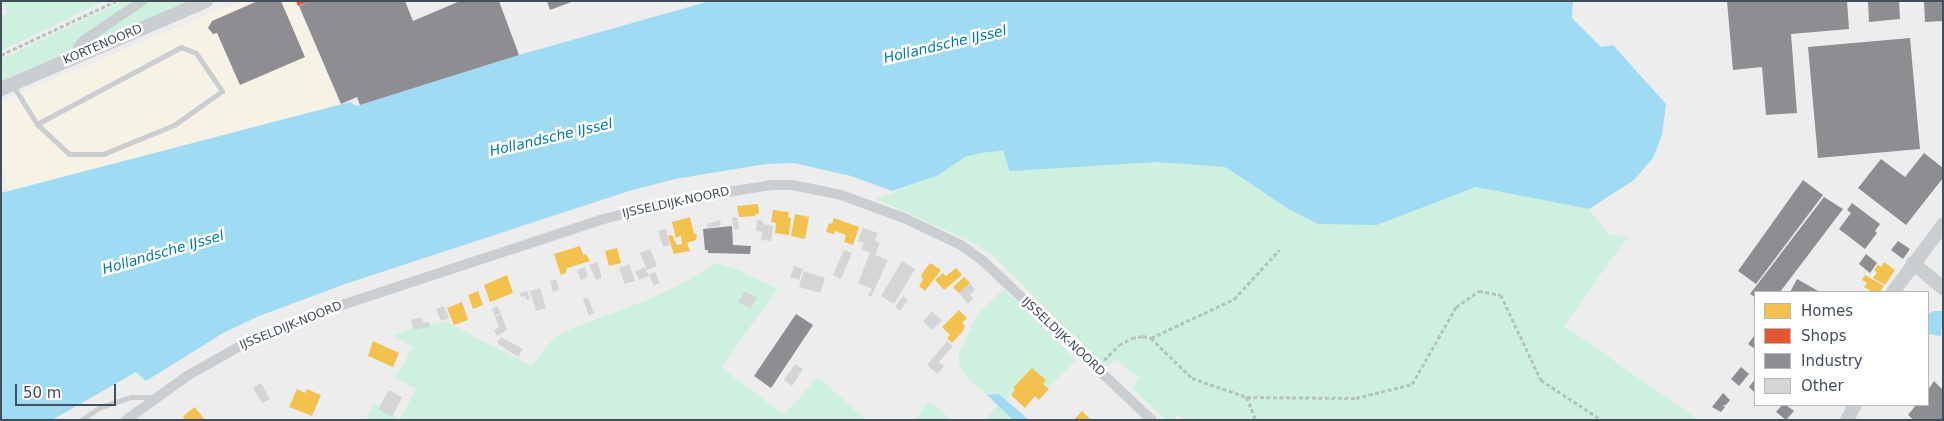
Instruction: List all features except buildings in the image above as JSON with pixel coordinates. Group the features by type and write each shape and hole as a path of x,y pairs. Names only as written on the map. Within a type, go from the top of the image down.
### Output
{"street":[{"path":"76,57 78,48 84,41 142,1"},
{"name":"KORTENOORD","path":"7,86 206,1"},
{"name":"IJSSELDIJK-NOORD","path":"126,420 187,376 247,342 345,304 604,219 678,200 772,185 792,185 841,195 904,218 961,245 983,261 1152,420"},
{"path":"1894,291 1943,225"},
{"path":"1913,263 1943,288"},
{"path":"1847,420 1854,406"}],"lane":[{"path":"7,86 37,124 68,154 103,154 174,125 222,91 196,53 181,47 37,124"},
{"path":"81,420 100,407 131,397 158,397"}],"path":[{"path":"1,55 116,1"},
{"path":"1151,338 1234,299 1279,250"},
{"path":"1095,368 1119,345 1132,338 1143,336 1151,338 1192,378 1247,397 1356,398 1412,384 1456,307 1479,291 1501,294 1541,380 1602,420"},
{"path":"1247,397 1256,420"}],"shaded area":[{"path":"241,1 296,1 341,105 9,191 1,165 1,101"}],"green space":[{"path":"1,1 105,1 1,51 1,14 4,16 8,12"},
{"path":"124,1 135,1 75,45 70,52 1,81 1,59"},
{"path":"149,1 190,1 85,46 117,22"},
{"path":"1003,151 1225,167 1263,193 1377,225 1476,187 1589,209 1608,234 1620,237 1628,236 1564,326 1698,420 1185,420 1179,415 1172,420 1166,420 1133,389 1139,377 1115,359 1105,368 993,255 970,241 876,199 937,176 965,157 980,153"},
{"path":"717,263 736,269 777,289 721,368 784,415 818,377 866,420 366,420 373,404 400,419 416,389 395,378 413,347 393,335 422,325 447,322 531,366 555,337 575,327 645,301 679,285"},
{"path":"1004,289 1076,360 1048,387 1031,372 1006,400 999,394 987,395 968,378 959,364 959,353 977,315"},
{"path":"929,401 952,420 915,420"},
{"path":"997,405 1005,413 1013,420 986,420"}],"water":[{"name":"Hollandsche IJssel","path":"710,1 1573,1 1572,18 1601,47 1613,45 1666,104 1662,135 1653,158 1634,180 1589,209 1476,187 1377,225 1318,224 1287,208 1225,167 1156,162 1010,171 1003,151 980,153 965,157 937,176 892,191 851,176 794,163 766,164 675,179 629,191 345,284 259,316 223,333 146,381 136,372 52,420 1,420 1,193 350,102 357,106 519,55"},
{"path":"1934,311 1943,311 1941,336 1929,334 1929,314"},
{"path":"999,394 1029,420 1013,420 987,395"}]}
